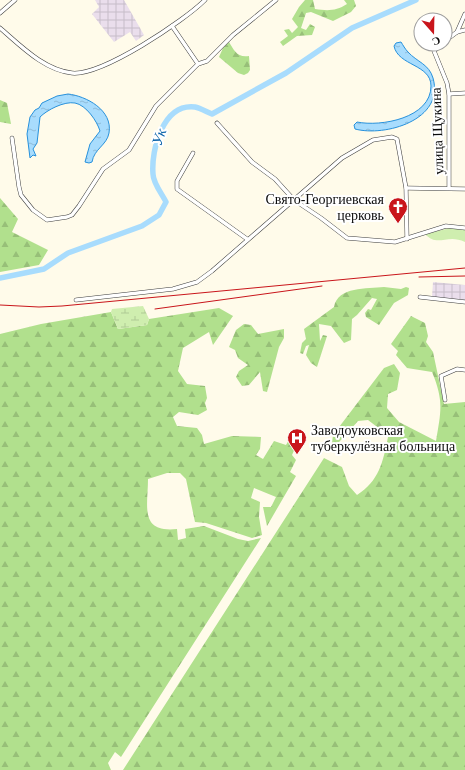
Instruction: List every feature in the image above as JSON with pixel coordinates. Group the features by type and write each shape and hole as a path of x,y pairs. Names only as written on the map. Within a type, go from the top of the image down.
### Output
{"street":[{"path":"1,10 14,0"},
{"path":"0,28 37,59 58,69 72,73 87,72 102,66 172,26 188,16 205,0"},
{"path":"12,138 19,187 22,195 33,210 47,220 72,215 103,169 129,150 156,106 198,64 207,61 233,35 276,0"},
{"path":"457,32 465,14"},
{"path":"172,26 198,64"},
{"path":"453,35 457,32 465,30"},
{"name":"улица Щукина","path":"434,52 443,70 449,94 449,188"},
{"path":"449,94 465,94"},
{"path":"217,123 252,162 275,179 294,200 347,238 395,242 446,226 465,228"},
{"path":"76,300 186,286 197,282 212,271 331,166 355,149 373,140 392,137 397,138 406,188 407,239"},
{"path":"193,153 177,181 177,189 247,240"},
{"path":"406,188 465,189"},
{"path":"420,297 465,302"},
{"path":"445,400 441,376 457,369 465,370"}],"shaded area":[{"path":"95,0 124,0 144,35 136,41 130,32 114,42 92,14 99,7"},
{"path":"433,282 465,285 465,300 432,297"}],"green space":[{"path":"305,0 313,0 315,9 320,10 332,10 339,8 347,4 344,0 354,0 356,6 351,12 333,21 311,12 306,13 301,28 306,30 310,24 315,27 312,35 297,36 283,46 280,42 288,36 284,30 289,29 292,33 298,27 292,19"},
{"path":"229,42 239,55 249,56 250,70 248,73 244,75 238,73 219,57 223,48"},
{"path":"0,100 7,103 11,124 0,122"},
{"path":"0,198 18,219 12,232 48,250 39,265 0,272"},
{"path":"450,228 465,230 465,242 453,239 434,240 425,234"},
{"path":"384,287 401,289 406,287 409,288 408,295 394,303 379,325 366,317 365,313 368,309 371,310 377,299 372,298 352,319 351,340 344,343 331,326 319,324 320,341 323,335 327,336 317,367 311,363 306,355 309,345 306,346 303,354 300,353 302,343 306,339 304,329 334,307 341,295 354,290"},
{"path":"143,306 149,319 147,325 118,329 111,312 112,309"},
{"path":"219,308 233,316 213,345 209,332 183,348 178,371 187,384 205,386 207,398 205,403 207,410 198,415 179,412 173,417 177,426 197,428 202,435 204,444 232,436 261,437 260,449 256,455 263,459 274,441 286,445 290,438 299,439 292,455 296,460 290,472 296,476 267,526 263,507 271,507 276,497 254,488 251,498 260,502 259,517 262,535 252,538 206,523 195,522 186,479 180,473 167,473 148,479 148,516 156,527 177,529 178,540 186,538 185,529 204,526 238,539 248,541 261,538 121,757 115,752 108,763 111,770 0,770 0,334 41,324 111,312 118,329 147,325 149,319"},
{"path":"411,316 425,323 428,336 426,342 433,352 444,404 465,402 465,770 123,770 324,458 342,467 349,486 357,495 370,484 375,477 382,463 388,437 368,420 358,421 331,451 333,435 384,368 394,364 400,373 397,390 388,394 387,408 399,422 436,441 440,414 440,399 432,372 407,368 396,355 398,351 391,344"},
{"path":"244,324 251,325 258,334 284,329 284,338 279,347 267,392 263,391 260,372 249,385 242,386 236,377 239,371 248,365 238,358 235,350 229,347 236,330"}],"water":[{"path":"401,42 408,52 426,66 431,73 433,78 434,93 430,105 422,115 410,122 396,127 367,131 355,129 354,125 357,122 379,123 403,118 414,113 423,106 429,97 431,86 430,79 426,73 401,58 397,53 394,46 396,43"},
{"path":"68,94 90,101 103,111 107,117 109,125 109,133 106,141 95,154 92,162 85,162 90,144 100,131 94,118 87,110 79,104 66,103 51,109 40,117 37,143 33,149 36,156 33,155 30,158 27,134 30,117 42,103 57,96"}],"waterway":[{"name":"Ук","path":"0,278 44,269 68,253 142,226 159,215 166,202 153,177 154,153 161,130 167,120 175,112 184,108 195,107 212,114 286,73 352,28 416,0"}],"railway":[{"path":"0,305 39,307 62,306 465,268"},
{"path":"419,277 465,276"},
{"path":"155,309 322,286"}],"place":[{"name":"Свято-Георгиевская церковь","path":"398,224"},
{"name":"Заводоуковская туберкулёзная больница","path":"297,455"}]}
